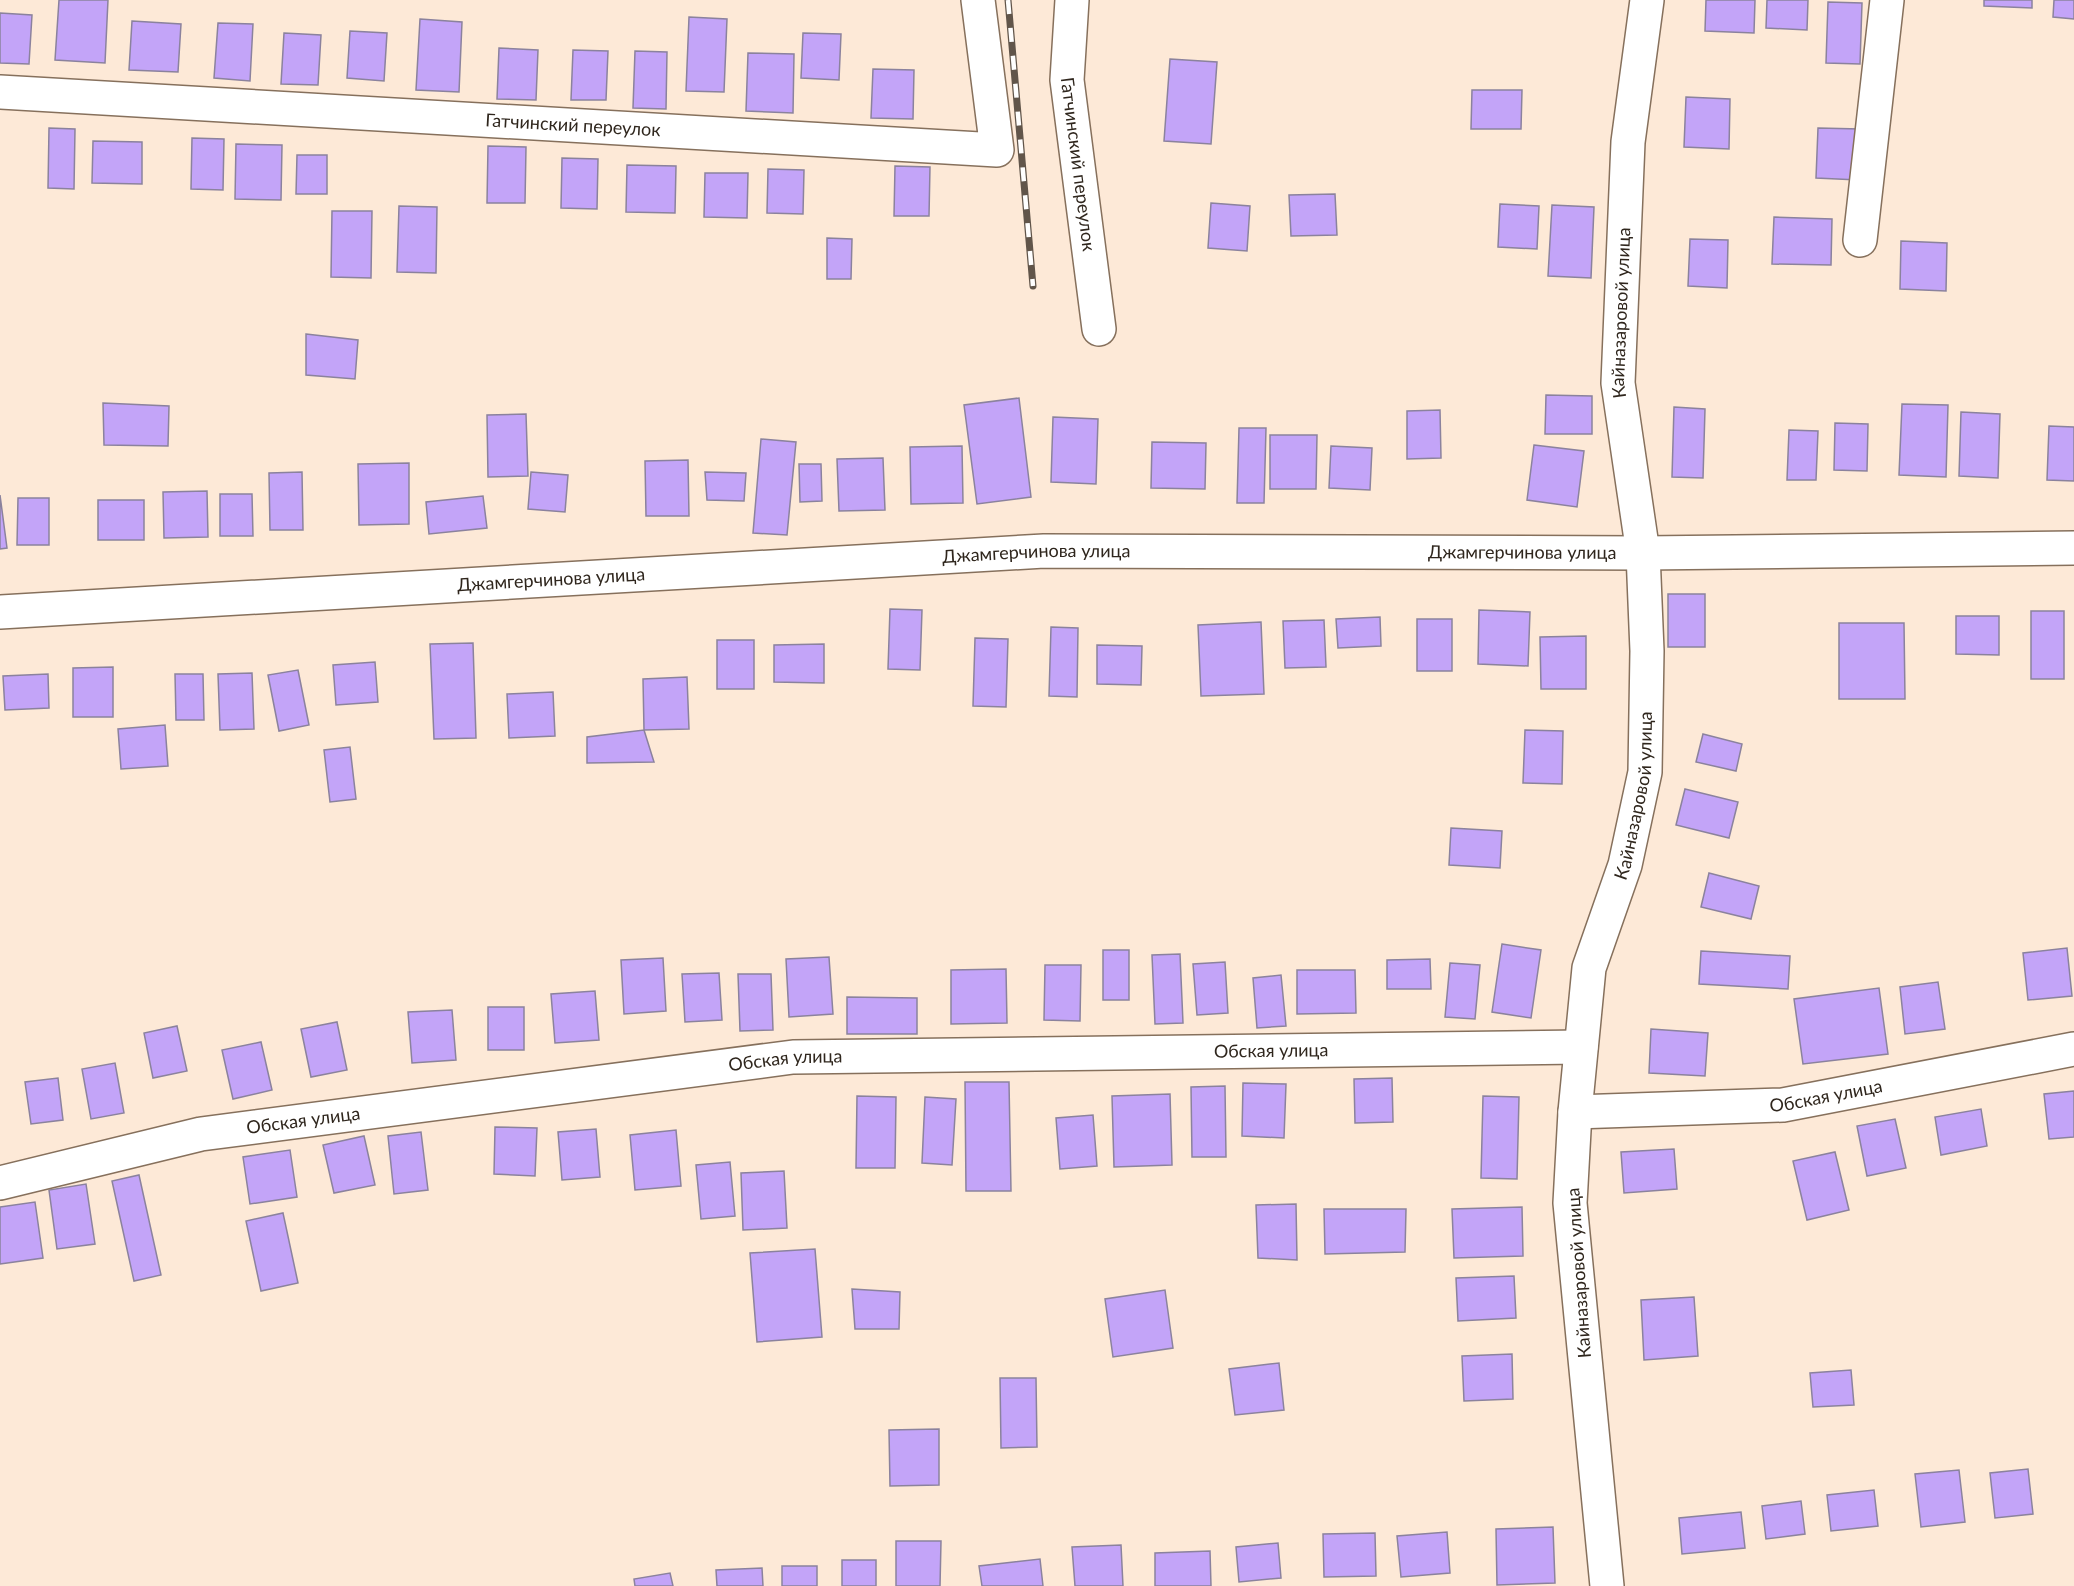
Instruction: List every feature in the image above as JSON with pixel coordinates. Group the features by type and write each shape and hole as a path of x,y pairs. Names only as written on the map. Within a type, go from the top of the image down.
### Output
{"street":[{"name":"Гатчинский переулок","path":"0,92 997,150 978,0"},
{"name":"Гатчинский переулок","path":"1072,0 1067,80 1099,329"},
{"name":"Кайназаровой улица","path":"1607,1586 1570,1203 1575,1112 1589,968 1625,865 1645,772 1647,651 1643,553 1618,383 1628,142 1647,0"},
{"path":"1860,240 1887,0"},
{"name":"Джамгерчинова улица","path":"0,612 1044,551 1643,553 2074,548"},
{"name":"Обская улица","path":"0,1183 201,1134 793,1057 1581,1047"},
{"name":"Обская улица","path":"1575,1112 1782,1105 2074,1049"}],"building":[{"path":"59,0 108,0 105,63 55,60"},
{"path":"1706,0 1755,0 1754,33 1705,31"},
{"path":"1767,0 1808,0 1807,30 1766,28"},
{"path":"1984,0 2032,0 2032,8 1984,6"},
{"path":"2054,0 2074,0 2074,19 2053,17"},
{"path":"1828,2 1862,3 1860,64 1826,63"},
{"path":"0,13 32,15 29,64 0,63"},
{"path":"689,17 727,19 724,92 686,91"},
{"path":"420,19 462,22 459,92 416,90"},
{"path":"132,21 181,24 178,72 129,70"},
{"path":"218,23 253,24 250,81 214,78"},
{"path":"350,31 387,33 384,81 347,78"},
{"path":"284,33 321,35 318,85 281,84"},
{"path":"803,33 841,34 839,80 801,78"},
{"path":"499,48 538,50 536,100 497,99"},
{"path":"573,50 608,51 606,100 571,100"},
{"path":"635,51 667,52 666,109 633,108"},
{"path":"748,53 794,54 793,113 746,111"},
{"path":"1170,59 1217,62 1211,144 1164,141"},
{"path":"873,69 914,70 913,119 871,118"},
{"path":"1472,90 1522,90 1521,129 1471,129"},
{"path":"1686,97 1730,99 1729,149 1684,147"},
{"path":"49,128 75,129 74,189 48,188"},
{"path":"1818,128 1860,129 1858,180 1816,178"},
{"path":"192,138 224,139 223,190 191,189"},
{"path":"93,141 142,142 142,184 92,183"},
{"path":"236,144 282,145 281,200 235,199"},
{"path":"488,146 526,147 525,203 487,203"},
{"path":"297,155 327,155 327,194 296,194"},
{"path":"562,158 598,159 597,209 561,208"},
{"path":"627,165 676,166 675,213 626,212"},
{"path":"895,166 930,167 929,216 894,216"},
{"path":"768,169 804,170 803,214 767,213"},
{"path":"705,173 748,173 747,218 704,217"},
{"path":"1335,194 1337,235 1291,236 1289,195"},
{"path":"1211,203 1250,206 1247,251 1208,248"},
{"path":"1500,204 1539,206 1537,249 1498,247"},
{"path":"1552,205 1594,207 1591,278 1548,276"},
{"path":"399,206 437,207 436,273 397,272"},
{"path":"332,211 372,211 371,278 331,277"},
{"path":"1774,217 1832,219 1831,265 1772,264"},
{"path":"827,238 852,239 851,279 827,279"},
{"path":"1690,239 1728,240 1727,288 1688,286"},
{"path":"1901,241 1947,243 1946,291 1900,289"},
{"path":"306,334 358,340 355,379 306,375"},
{"path":"1546,395 1592,396 1592,434 1545,434"},
{"path":"1019,398 1031,497 977,504 964,405"},
{"path":"103,403 169,406 168,446 104,445"},
{"path":"1902,404 1948,405 1946,477 1899,475"},
{"path":"1674,407 1705,409 1703,478 1672,477"},
{"path":"1440,410 1441,458 1407,459 1407,411"},
{"path":"1961,412 2000,414 1998,478 1959,476"},
{"path":"526,414 528,476 488,477 487,415"},
{"path":"1053,417 1098,419 1096,484 1051,482"},
{"path":"1835,423 1868,424 1867,471 1834,470"},
{"path":"2049,426 2074,427 2074,481 2047,480"},
{"path":"1239,428 1266,428 1264,503 1237,503"},
{"path":"1789,430 1818,431 1816,480 1787,480"},
{"path":"1270,435 1317,435 1316,489 1270,489"},
{"path":"761,439 796,442 787,535 753,533"},
{"path":"1152,442 1206,443 1205,489 1151,488"},
{"path":"1534,445 1584,451 1577,507 1527,500"},
{"path":"962,446 963,503 911,504 910,447"},
{"path":"1331,446 1372,448 1370,490 1329,488"},
{"path":"883,458 885,510 839,511 837,459"},
{"path":"688,460 689,516 646,516 645,461"},
{"path":"409,463 409,524 359,525 358,464"},
{"path":"799,464 821,464 822,501 800,502"},
{"path":"302,472 303,530 270,530 269,473"},
{"path":"531,472 568,475 565,512 528,509"},
{"path":"705,472 746,473 744,501 707,500"},
{"path":"207,491 208,537 164,538 163,492"},
{"path":"220,494 252,494 253,536 220,536"},
{"path":"0,495 7,548 0,549"},
{"path":"483,496 487,528 429,534 426,502"},
{"path":"18,498 49,498 49,545 17,545"},
{"path":"98,500 144,500 144,540 98,540"},
{"path":"1668,594 1705,594 1705,647 1668,647"},
{"path":"890,609 922,610 920,670 888,669"},
{"path":"1479,610 1530,612 1528,666 1478,664"},
{"path":"2031,611 2064,611 2064,679 2031,679"},
{"path":"1956,616 1999,616 1999,655 1956,654"},
{"path":"1380,617 1381,646 1338,648 1336,619"},
{"path":"1417,619 1452,619 1452,671 1417,671"},
{"path":"1324,620 1326,667 1285,668 1283,621"},
{"path":"1261,622 1264,694 1201,696 1198,625"},
{"path":"1839,623 1904,623 1905,699 1839,699"},
{"path":"1051,627 1078,628 1077,697 1049,696"},
{"path":"1586,636 1586,689 1541,689 1540,637"},
{"path":"975,638 1008,639 1006,707 973,706"},
{"path":"717,640 754,640 754,689 717,689"},
{"path":"473,643 476,738 434,739 430,644"},
{"path":"824,644 824,683 774,682 774,645"},
{"path":"1097,645 1142,646 1141,685 1097,684"},
{"path":"375,662 378,702 336,705 333,665"},
{"path":"113,667 113,717 73,717 73,668"},
{"path":"298,670 309,725 279,731 268,675"},
{"path":"252,673 254,729 220,730 218,674"},
{"path":"48,674 49,708 5,710 3,676"},
{"path":"175,674 203,674 204,720 176,720"},
{"path":"687,677 689,729 644,730 643,679"},
{"path":"553,692 555,736 509,738 507,694"},
{"path":"165,725 168,766 121,769 118,729"},
{"path":"644,730 654,762 587,763 587,737"},
{"path":"1525,730 1563,731 1562,784 1523,783"},
{"path":"1703,734 1742,744 1736,771 1696,762"},
{"path":"350,747 356,799 330,802 324,750"},
{"path":"1685,789 1738,802 1729,838 1676,825"},
{"path":"1451,828 1502,831 1500,868 1449,865"},
{"path":"1709,873 1759,886 1751,919 1701,907"},
{"path":"1502,944 1541,950 1531,1018 1492,1012"},
{"path":"2067,948 2072,996 2028,1000 2023,953"},
{"path":"1103,950 1129,950 1129,1000 1103,1000"},
{"path":"1701,951 1790,956 1788,989 1699,984"},
{"path":"1180,954 1183,1023 1155,1024 1152,955"},
{"path":"829,957 833,1014 789,1017 786,959"},
{"path":"663,958 666,1011 624,1014 621,960"},
{"path":"1430,959 1431,989 1387,989 1387,960"},
{"path":"1225,962 1228,1013 1197,1015 1193,964"},
{"path":"1450,963 1480,965 1475,1019 1445,1017"},
{"path":"1045,965 1081,965 1080,1021 1044,1020"},
{"path":"1006,969 1007,1023 951,1024 951,970"},
{"path":"1297,970 1355,970 1356,1013 1297,1014"},
{"path":"719,973 722,1020 685,1022 682,974"},
{"path":"738,974 771,974 773,1030 740,1031"},
{"path":"1281,975 1286,1026 1257,1028 1253,978"},
{"path":"1938,982 1945,1029 1905,1034 1900,987"},
{"path":"1879,988 1888,1054 1803,1064 1794,999"},
{"path":"595,991 599,1040 555,1043 551,994"},
{"path":"847,997 917,998 917,1034 847,1034"},
{"path":"488,1007 524,1007 524,1050 488,1050"},
{"path":"452,1010 456,1060 412,1063 408,1012"},
{"path":"337,1022 347,1070 311,1077 301,1029"},
{"path":"177,1026 187,1071 153,1078 144,1033"},
{"path":"1651,1029 1708,1033 1705,1076 1649,1073"},
{"path":"261,1042 272,1090 233,1099 222,1050"},
{"path":"115,1063 124,1113 91,1119 82,1069"},
{"path":"58,1078 63,1120 31,1124 25,1082"},
{"path":"1392,1078 1393,1122 1355,1123 1354,1079"},
{"path":"965,1082 1009,1082 1011,1191 966,1191"},
{"path":"1243,1083 1286,1084 1284,1138 1242,1136"},
{"path":"1225,1086 1226,1157 1192,1157 1191,1087"},
{"path":"2074,1091 2074,1137 2049,1139 2044,1094"},
{"path":"1170,1094 1172,1165 1114,1167 1112,1096"},
{"path":"857,1096 896,1097 895,1168 856,1168"},
{"path":"1483,1096 1519,1097 1517,1179 1481,1178"},
{"path":"925,1097 956,1099 952,1165 922,1163"},
{"path":"1981,1109 1987,1146 1941,1155 1935,1117"},
{"path":"1093,1115 1097,1166 1060,1169 1056,1118"},
{"path":"1895,1119 1906,1168 1867,1176 1857,1126"},
{"path":"495,1127 537,1128 535,1176 494,1174"},
{"path":"596,1129 600,1177 562,1180 558,1132"},
{"path":"676,1130 681,1186 635,1190 630,1135"},
{"path":"421,1132 428,1190 394,1194 388,1136"},
{"path":"364,1136 375,1185 334,1193 323,1145"},
{"path":"1674,1149 1677,1189 1624,1193 1621,1152"},
{"path":"290,1150 297,1197 250,1204 243,1157"},
{"path":"1835,1152 1849,1210 1807,1220 1793,1161"},
{"path":"730,1162 735,1216 701,1219 696,1165"},
{"path":"784,1171 787,1228 743,1230 741,1173"},
{"path":"139,1175 161,1275 134,1281 112,1181"},
{"path":"86,1184 95,1244 57,1249 49,1190"},
{"path":"35,1202 43,1258 0,1264 0,1207"},
{"path":"1296,1204 1297,1260 1258,1258 1256,1205"},
{"path":"1522,1207 1523,1256 1454,1258 1452,1209"},
{"path":"1324,1209 1406,1209 1405,1252 1325,1254"},
{"path":"283,1213 298,1283 261,1291 246,1221"},
{"path":"815,1249 822,1337 757,1342 750,1253"},
{"path":"1514,1276 1516,1318 1458,1321 1456,1278"},
{"path":"852,1289 900,1292 899,1329 855,1329"},
{"path":"1165,1290 1173,1348 1113,1357 1105,1299"},
{"path":"1694,1297 1698,1356 1644,1360 1641,1300"},
{"path":"1512,1354 1513,1399 1464,1401 1462,1356"},
{"path":"1279,1363 1284,1410 1235,1415 1229,1369"},
{"path":"1851,1370 1854,1405 1813,1407 1810,1373"},
{"path":"1000,1378 1036,1378 1037,1447 1001,1448"},
{"path":"939,1429 939,1485 890,1486 889,1430"},
{"path":"2028,1469 2033,1514 1995,1518 1990,1473"},
{"path":"1959,1470 1965,1522 1921,1527 1915,1474"},
{"path":"1874,1490 1878,1526 1831,1531 1827,1495"},
{"path":"1801,1501 1805,1534 1766,1539 1762,1506"},
{"path":"1741,1512 1745,1548 1682,1554 1679,1518"},
{"path":"1553,1527 1555,1583 1497,1585 1496,1529"},
{"path":"1447,1532 1450,1573 1401,1577 1397,1536"},
{"path":"1375,1533 1376,1576 1324,1577 1323,1534"},
{"path":"896,1541 941,1541 940,1586 896,1586"},
{"path":"1278,1543 1281,1578 1239,1582 1236,1547"},
{"path":"1121,1545 1123,1586 1075,1586 1072,1547"},
{"path":"1210,1551 1211,1586 1155,1586 1155,1553"},
{"path":"1040,1559 1043,1586 982,1586 979,1566"},
{"path":"842,1560 876,1560 876,1586 842,1586"},
{"path":"782,1566 817,1566 817,1586 782,1586"},
{"path":"762,1568 763,1586 717,1586 716,1570"},
{"path":"670,1573 673,1586 635,1586 634,1579"}],"railway":[{"path":"1008,0 1033,286"}]}
